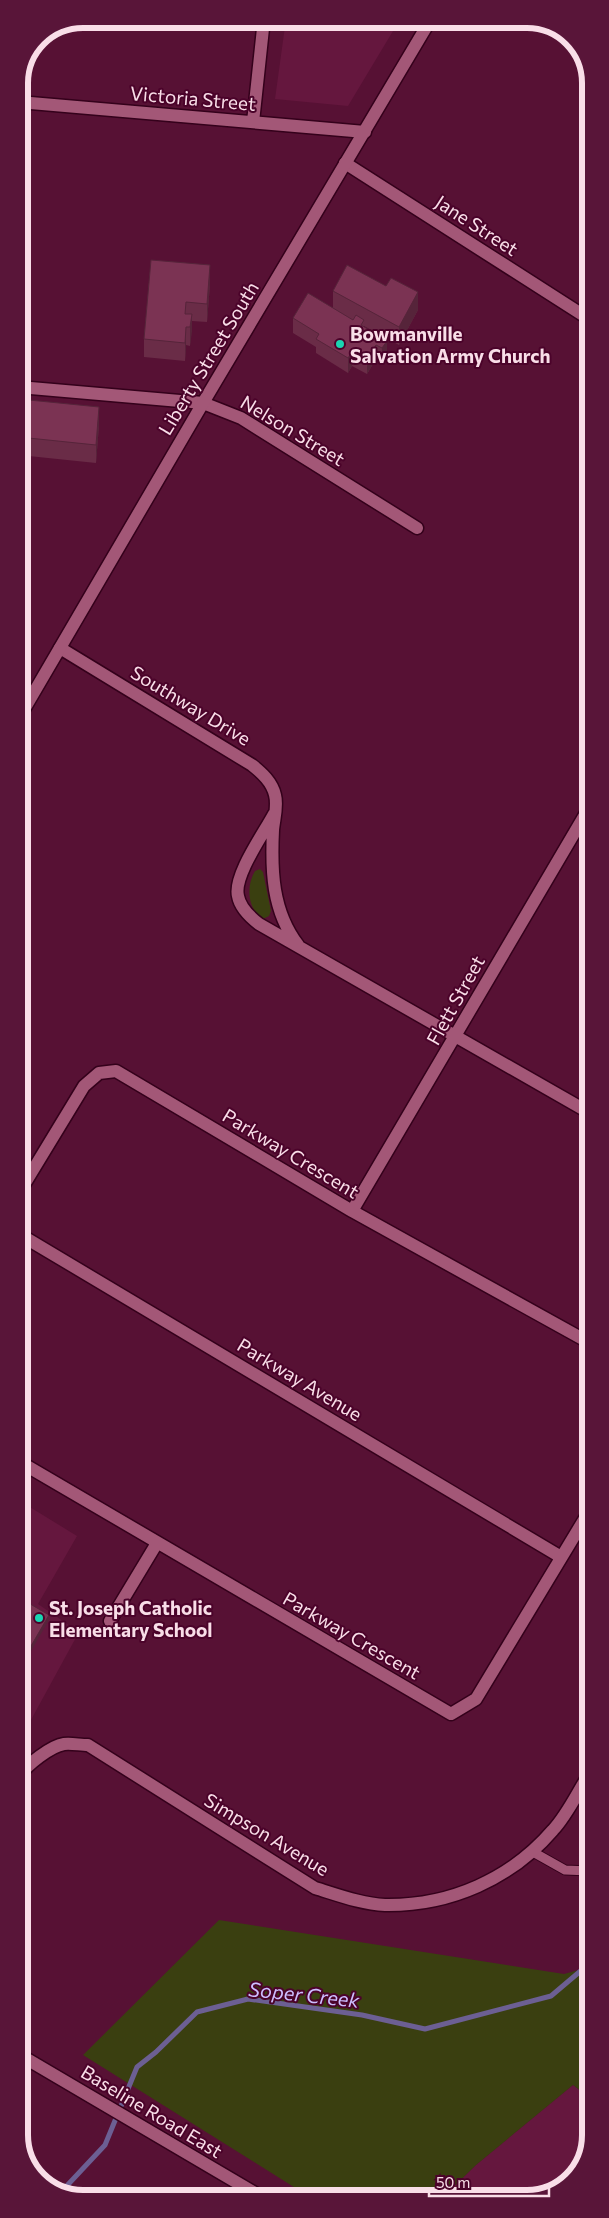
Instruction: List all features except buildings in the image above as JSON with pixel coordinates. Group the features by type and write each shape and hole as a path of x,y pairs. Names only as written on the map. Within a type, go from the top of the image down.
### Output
{"street":[{"path":"253,122 263,27"},
{"name":"Liberty Street South","path":"27,704 426,28"},
{"name":"Victoria Street","path":"27,103 365,132"},
{"name":"Jane Street","path":"345,163 582,315"},
{"name":"Nelson Street","path":"27,388 203,403 241,418 417,528"},
{"name":"Southway Drive","path":"60,648 252,765 270,784 275,796 271,860 273,883 285,924 301,949"},
{"name":"Southway Drive","path":"274,814 239,877 237,895 242,906 259,924 582,1108"},
{"name":"Flett Street","path":"352,1211 582,820"},
{"name":"Parkway Crescent","path":"27,1181 84,1086 99,1073 116,1071 352,1211 582,1340"},
{"name":"Parkway Avenue","path":"27,1238 561,1557"},
{"name":"Parkway Crescent","path":"27,1466 451,1714 476,1699 582,1523"},
{"path":"110,1621 157,1543"},
{"name":"Simpson Avenue","path":"27,1768 42,1754 62,1744 88,1745 315,1888 384,1905 428,1902 463,1894 502,1875 533,1852 555,1829 582,1786"},
{"name":"Baseline Road East","path":"27,2059 249,2190"}],"lane":[{"path":"533,1852 565,1870 582,1871"}],"shaded area":[{"path":"285,27 395,28 348,106 275,99"},
{"name":"St. Joseph Catholic Elementary School","path":"27,1505 77,1536 38,1604 79,1632 27,1727"},
{"path":"573,2085 582,2092 582,2135 579,2153 568,2172 560,2179 537,2189 450,2190 476,2165"}],"green space":[{"path":"260,869 263,872 271,911 269,916 263,919 251,903 249,890 255,871"},
{"path":"219,1920 564,1974 582,1969 582,2092 573,2085 476,2165 450,2190 299,2190 83,2055"}],"waterway":[{"name":"Soper Creek","path":"65,2187 105,2145 137,2067 156,2052 197,2012 248,1999 362,2015 425,2029 551,1996 582,1970"}],"place":[{"name":"Bowmanville Salvation Army Church","path":"340,344"},
{"name":"St. Joseph Catholic Elementary School","path":"39,1618"}]}
